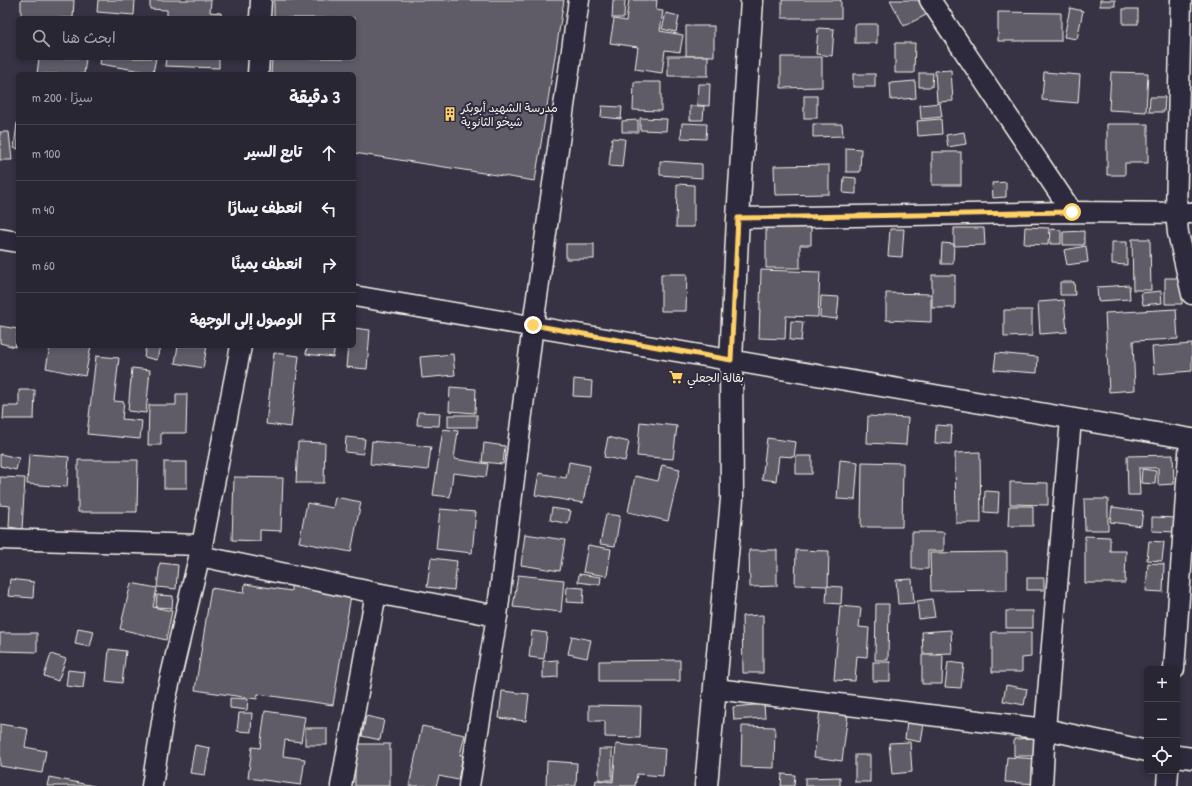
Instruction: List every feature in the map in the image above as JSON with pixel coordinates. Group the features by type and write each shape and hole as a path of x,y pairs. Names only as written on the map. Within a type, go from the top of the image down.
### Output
{"street":[{"path":"260,0 260,16"},
{"path":"469,786 497,616 533,325 580,0"},
{"path":"706,786 716,689 732,499 731,360 738,218 752,0"},
{"path":"930,0 1072,212"},
{"path":"1181,0 1184,213 1178,232 1192,294"},
{"path":"258,72 259,60"},
{"path":"738,218 1072,212 1184,213"},
{"path":"0,239 16,242"},
{"path":"356,296 533,325 1191,439 1174,666"},
{"path":"152,786 166,697 201,550 241,348"},
{"path":"1042,786 1045,729 1071,419"},
{"path":"0,539 201,550 376,593 497,616"},
{"path":"341,786 376,593"},
{"path":"716,689 1045,729 1144,750"},
{"path":"1180,756 1192,758"},
{"path":"1167,786 1168,774"}],"building":[{"path":"21,0 74,0 73,16 21,16"},
{"path":"98,0 135,0 134,15 97,12"},
{"path":"150,0 211,0 210,12 221,13 221,16 167,16 167,10 150,9"},
{"name":"مدرسة الشهيد أبوبكر شيخو الثانوية","path":"274,0 564,0 535,181 356,153 356,72 271,72 272,60 356,60 356,16 274,16"},
{"path":"613,0 625,0 624,18 612,18"},
{"path":"629,0 657,0 656,10 663,11 660,31 683,35 680,52 665,50 662,73 635,69 638,47 610,43 614,19 626,21"},
{"path":"782,0 841,0 841,18 782,18"},
{"path":"890,0 918,0 926,15 904,26"},
{"path":"1100,0 1115,0 1115,6 1100,6"},
{"path":"1070,8 1083,11 1077,39 1064,37"},
{"path":"1123,9 1138,9 1138,24 1123,24"},
{"path":"998,12 1061,13 1061,41 998,41"},
{"path":"666,13 679,16 676,32 662,29"},
{"path":"855,24 877,24 877,43 855,43"},
{"path":"686,26 714,26 714,56 686,56"},
{"path":"818,28 834,29 832,56 816,54"},
{"path":"895,43 915,43 914,73 895,73"},
{"path":"668,56 708,56 708,76 668,76"},
{"path":"781,57 822,57 822,87 781,88"},
{"path":"39,60 86,60 84,72 37,72"},
{"path":"101,60 156,60 153,72 100,64"},
{"path":"166,60 219,60 219,68 165,66"},
{"path":"951,70 953,101 937,102 935,71"},
{"path":"1044,72 1080,75 1078,103 1042,100"},
{"path":"1111,72 1148,73 1146,112 1109,110"},
{"path":"919,73 933,73 932,87 919,87"},
{"path":"853,74 875,74 875,87 853,87"},
{"path":"915,81 916,98 891,100 890,83"},
{"path":"634,82 661,82 661,111 633,110"},
{"path":"698,84 710,84 709,106 697,105"},
{"path":"804,96 817,96 817,118 804,118"},
{"path":"1150,97 1165,97 1164,112 1149,112"},
{"path":"940,103 942,117 921,119 920,105"},
{"path":"602,106 622,107 621,119 601,117"},
{"path":"690,106 704,106 703,120 690,120"},
{"path":"640,118 667,119 666,131 640,130"},
{"path":"941,119 942,134 918,136 917,121"},
{"path":"638,120 638,132 622,132 622,121"},
{"path":"682,123 707,124 706,139 681,138"},
{"path":"813,124 842,124 843,136 813,137"},
{"path":"1107,124 1148,124 1148,163 1125,163 1125,175 1107,175"},
{"path":"16,131 16,148 14,148"},
{"path":"0,132 9,132 12,160 0,160"},
{"path":"964,132 966,144 948,147 946,135"},
{"path":"612,138 625,139 622,167 609,166"},
{"path":"846,148 861,149 860,172 846,172"},
{"path":"932,152 961,152 961,185 932,185"},
{"path":"660,161 702,164 702,178 660,175"},
{"path":"829,165 829,194 775,195 774,166"},
{"path":"844,177 856,178 856,194 843,193"},
{"path":"1006,182 1006,197 993,198 992,183"},
{"path":"677,184 694,185 694,227 676,227"},
{"path":"766,225 811,225 811,245 800,245 800,268 766,268"},
{"path":"1025,227 1049,228 1048,245 1024,244"},
{"path":"954,228 984,228 985,245 954,246"},
{"path":"890,229 904,229 902,257 888,256"},
{"path":"1051,229 1061,230 1061,244 1050,244"},
{"path":"1084,231 1084,245 1063,245 1063,232"},
{"path":"1132,239 1150,239 1151,290 1133,290"},
{"path":"1112,242 1127,242 1127,265 1112,264"},
{"path":"942,243 954,244 953,264 941,264"},
{"path":"566,244 594,244 594,259 566,259"},
{"path":"1086,246 1088,262 1067,265 1064,250"},
{"path":"761,270 820,272 818,317 786,316 785,339 759,338"},
{"path":"661,274 687,274 686,311 661,311"},
{"path":"932,275 955,275 955,308 932,308"},
{"path":"1165,278 1183,278 1182,304 1165,304"},
{"path":"1060,282 1074,282 1075,295 1060,295"},
{"path":"1129,285 1130,299 1098,301 1097,287"},
{"path":"1161,291 1162,303 1143,305 1141,293"},
{"path":"886,293 931,294 931,322 886,320"},
{"path":"821,296 839,297 837,319 820,317"},
{"path":"1064,300 1067,332 1040,334 1038,302"},
{"path":"1176,309 1178,339 1133,341 1135,390 1109,392 1105,313"},
{"path":"1004,310 1032,310 1032,336 1004,337"},
{"path":"791,321 803,322 801,341 790,340"},
{"path":"0,326 16,329 15,347 0,343"},
{"path":"356,328 370,330 367,369 346,367 348,348 356,348"},
{"path":"1192,344 1192,371 1154,374 1152,347"},
{"path":"50,348 91,348 85,376 46,368"},
{"path":"146,348 160,348 157,360 144,357"},
{"path":"178,348 207,348 203,368 175,363"},
{"path":"307,348 335,348 333,357 306,354"},
{"path":"274,353 299,356 291,427 266,424"},
{"path":"996,353 1038,357 1037,373 994,370"},
{"path":"453,354 455,375 422,378 420,357"},
{"path":"96,356 119,358 114,401 124,402 122,419 142,421 140,439 87,434"},
{"path":"132,368 150,370 146,413 128,411"},
{"path":"574,379 592,381 591,397 573,396"},
{"path":"450,387 476,389 475,413 449,411"},
{"path":"19,390 35,390 34,419 3,419 4,406 19,406"},
{"path":"176,394 187,394 186,433 161,433 161,445 148,445 149,405 176,405"},
{"path":"418,412 440,413 439,426 417,425"},
{"path":"448,415 477,415 477,427 448,427"},
{"path":"868,416 908,418 906,445 867,443"},
{"path":"640,422 677,426 673,459 637,456"},
{"path":"936,425 952,426 951,444 935,443"},
{"path":"443,429 458,431 454,459 488,464 486,477 453,473 450,497 433,495"},
{"path":"346,437 365,439 363,454 345,452"},
{"path":"608,437 629,442 625,461 604,457"},
{"path":"767,438 796,442 794,457 779,456 776,481 762,479"},
{"path":"372,441 431,447 428,470 370,464"},
{"path":"298,442 325,443 324,483 296,483"},
{"path":"484,443 505,446 503,464 482,462"},
{"path":"980,452 981,523 956,523 955,453"},
{"path":"0,454 19,458 16,470 0,466"},
{"path":"29,454 69,457 67,487 27,484"},
{"path":"1173,455 1174,484 1158,485 1158,468 1139,468 1140,495 1128,495 1127,456"},
{"path":"796,456 812,456 812,474 796,474"},
{"path":"78,460 138,460 137,512 78,512"},
{"path":"840,460 858,462 855,500 837,499"},
{"path":"164,462 187,462 187,488 164,488"},
{"path":"569,462 590,466 583,503 535,495 539,473 566,478"},
{"path":"862,462 903,463 902,527 861,527"},
{"path":"662,465 680,469 668,521 628,512 635,476 658,481"},
{"path":"1142,469 1156,471 1155,484 1141,483"},
{"path":"0,477 25,478 22,529 9,527 10,506 0,505"},
{"path":"234,477 283,478 281,531 260,530 260,541 232,540"},
{"path":"1010,482 1048,483 1048,505 1010,504"},
{"path":"985,491 999,492 998,513 984,512"},
{"path":"335,497 361,502 351,552 299,542 307,503 333,508"},
{"path":"1084,499 1108,499 1108,530 1085,530"},
{"path":"1009,506 1033,506 1033,526 1008,526"},
{"path":"1112,507 1143,511 1141,526 1110,522"},
{"path":"552,508 571,511 568,524 550,520"},
{"path":"440,509 476,512 472,553 436,549"},
{"path":"606,514 620,516 615,546 600,544"},
{"path":"1152,517 1177,518 1176,532 1152,531"},
{"path":"912,532 944,532 944,551 928,551 928,569 912,569"},
{"path":"525,534 565,540 560,571 521,565"},
{"path":"1085,536 1110,537 1110,551 1126,551 1125,583 1085,583"},
{"path":"1149,541 1164,542 1162,561 1147,560"},
{"path":"588,545 611,549 607,576 583,572"},
{"path":"749,550 777,550 777,586 750,587"},
{"path":"796,550 829,551 828,586 795,585"},
{"path":"1007,552 1007,590 931,591 930,553"},
{"path":"431,558 457,561 454,590 427,587"},
{"path":"160,563 178,565 176,589 157,587"},
{"path":"1148,563 1164,564 1163,592 1146,591"},
{"path":"579,574 601,577 600,585 578,582"},
{"path":"518,575 564,580 561,612 513,607"},
{"path":"1027,578 1044,578 1044,590 1027,590"},
{"path":"10,579 34,582 33,598 8,596"},
{"path":"912,579 914,603 898,604 896,580"},
{"path":"131,583 157,588 153,607 172,611 166,640 120,629"},
{"path":"245,584 291,591 291,585 351,595 333,705 258,694 257,699 195,690 211,588 244,593"},
{"path":"827,586 842,587 841,604 826,603"},
{"path":"567,587 584,588 583,603 566,602"},
{"path":"157,595 173,596 172,608 156,607"},
{"path":"932,599 935,617 919,619 917,601"},
{"path":"876,604 889,604 888,660 875,660"},
{"path":"840,606 861,608 859,627 869,628 867,657 857,656 855,681 834,680"},
{"path":"1006,611 1033,611 1033,628 1006,628"},
{"path":"763,615 763,673 743,673 742,616"},
{"path":"78,628 94,631 90,647 75,644"},
{"path":"951,630 952,653 923,654 922,632"},
{"path":"532,631 547,633 544,659 529,657"},
{"path":"992,632 1031,632 1031,657 1022,658 1022,672 992,672"},
{"path":"0,633 37,633 37,652 0,651"},
{"path":"572,636 591,640 587,658 568,654"},
{"path":"109,649 126,651 122,683 106,681"},
{"path":"51,654 66,659 58,681 44,676"},
{"path":"922,655 943,655 942,684 922,684"},
{"path":"558,660 558,677 543,678 543,661"},
{"path":"680,660 680,681 599,681 599,661"},
{"path":"873,662 890,662 890,681 873,681"},
{"path":"948,662 964,664 961,688 945,687"},
{"path":"68,670 85,672 83,688 66,686"},
{"path":"1006,685 1027,689 1024,705 1003,701"},
{"path":"502,691 529,694 526,721 499,718"},
{"path":"230,698 248,699 247,710 230,708"},
{"path":"764,704 765,718 734,720 733,707"},
{"path":"589,705 641,706 640,738 605,737 605,721 589,721"},
{"path":"820,710 848,714 842,761 814,757"},
{"path":"265,711 305,717 301,742 285,740 283,756 305,759 301,785 248,778 252,747 260,748"},
{"path":"239,713 252,713 251,732 237,731"},
{"path":"366,716 384,720 380,740 362,736"},
{"path":"907,721 924,723 921,742 905,739"},
{"path":"0,724 28,729 25,747 46,751 42,773 0,766"},
{"path":"422,726 465,735 460,755 463,755 458,780 439,776 436,786 409,786"},
{"path":"742,726 775,727 774,768 741,767"},
{"path":"305,728 327,728 327,745 305,745"},
{"path":"1036,738 1036,756 1014,756 1014,739"},
{"path":"910,742 912,772 892,774 889,743"},
{"path":"355,744 390,744 390,786 355,786"},
{"path":"616,744 665,749 663,776 637,774 635,786 595,786 596,780 613,782"},
{"path":"195,745 210,748 205,775 190,773"},
{"path":"599,749 612,749 612,780 599,780"},
{"path":"855,755 870,755 870,782 855,782"},
{"path":"1007,757 1039,759 1037,784 1005,782"},
{"path":"547,761 577,763 576,786 546,786"},
{"path":"782,774 795,775 794,786 781,786"},
{"path":"49,777 94,786 47,786"},
{"path":"840,777 840,786 805,786 805,778"}],"place":[{"name":"مدرسة الشهيد أبوبكر شيخو الثانوية","path":"450,114"},
{"name":"بقالة الجعلي","path":"676,377"}],"route":[{"path":"533,325 731,360 738,218 1072,212"}]}
